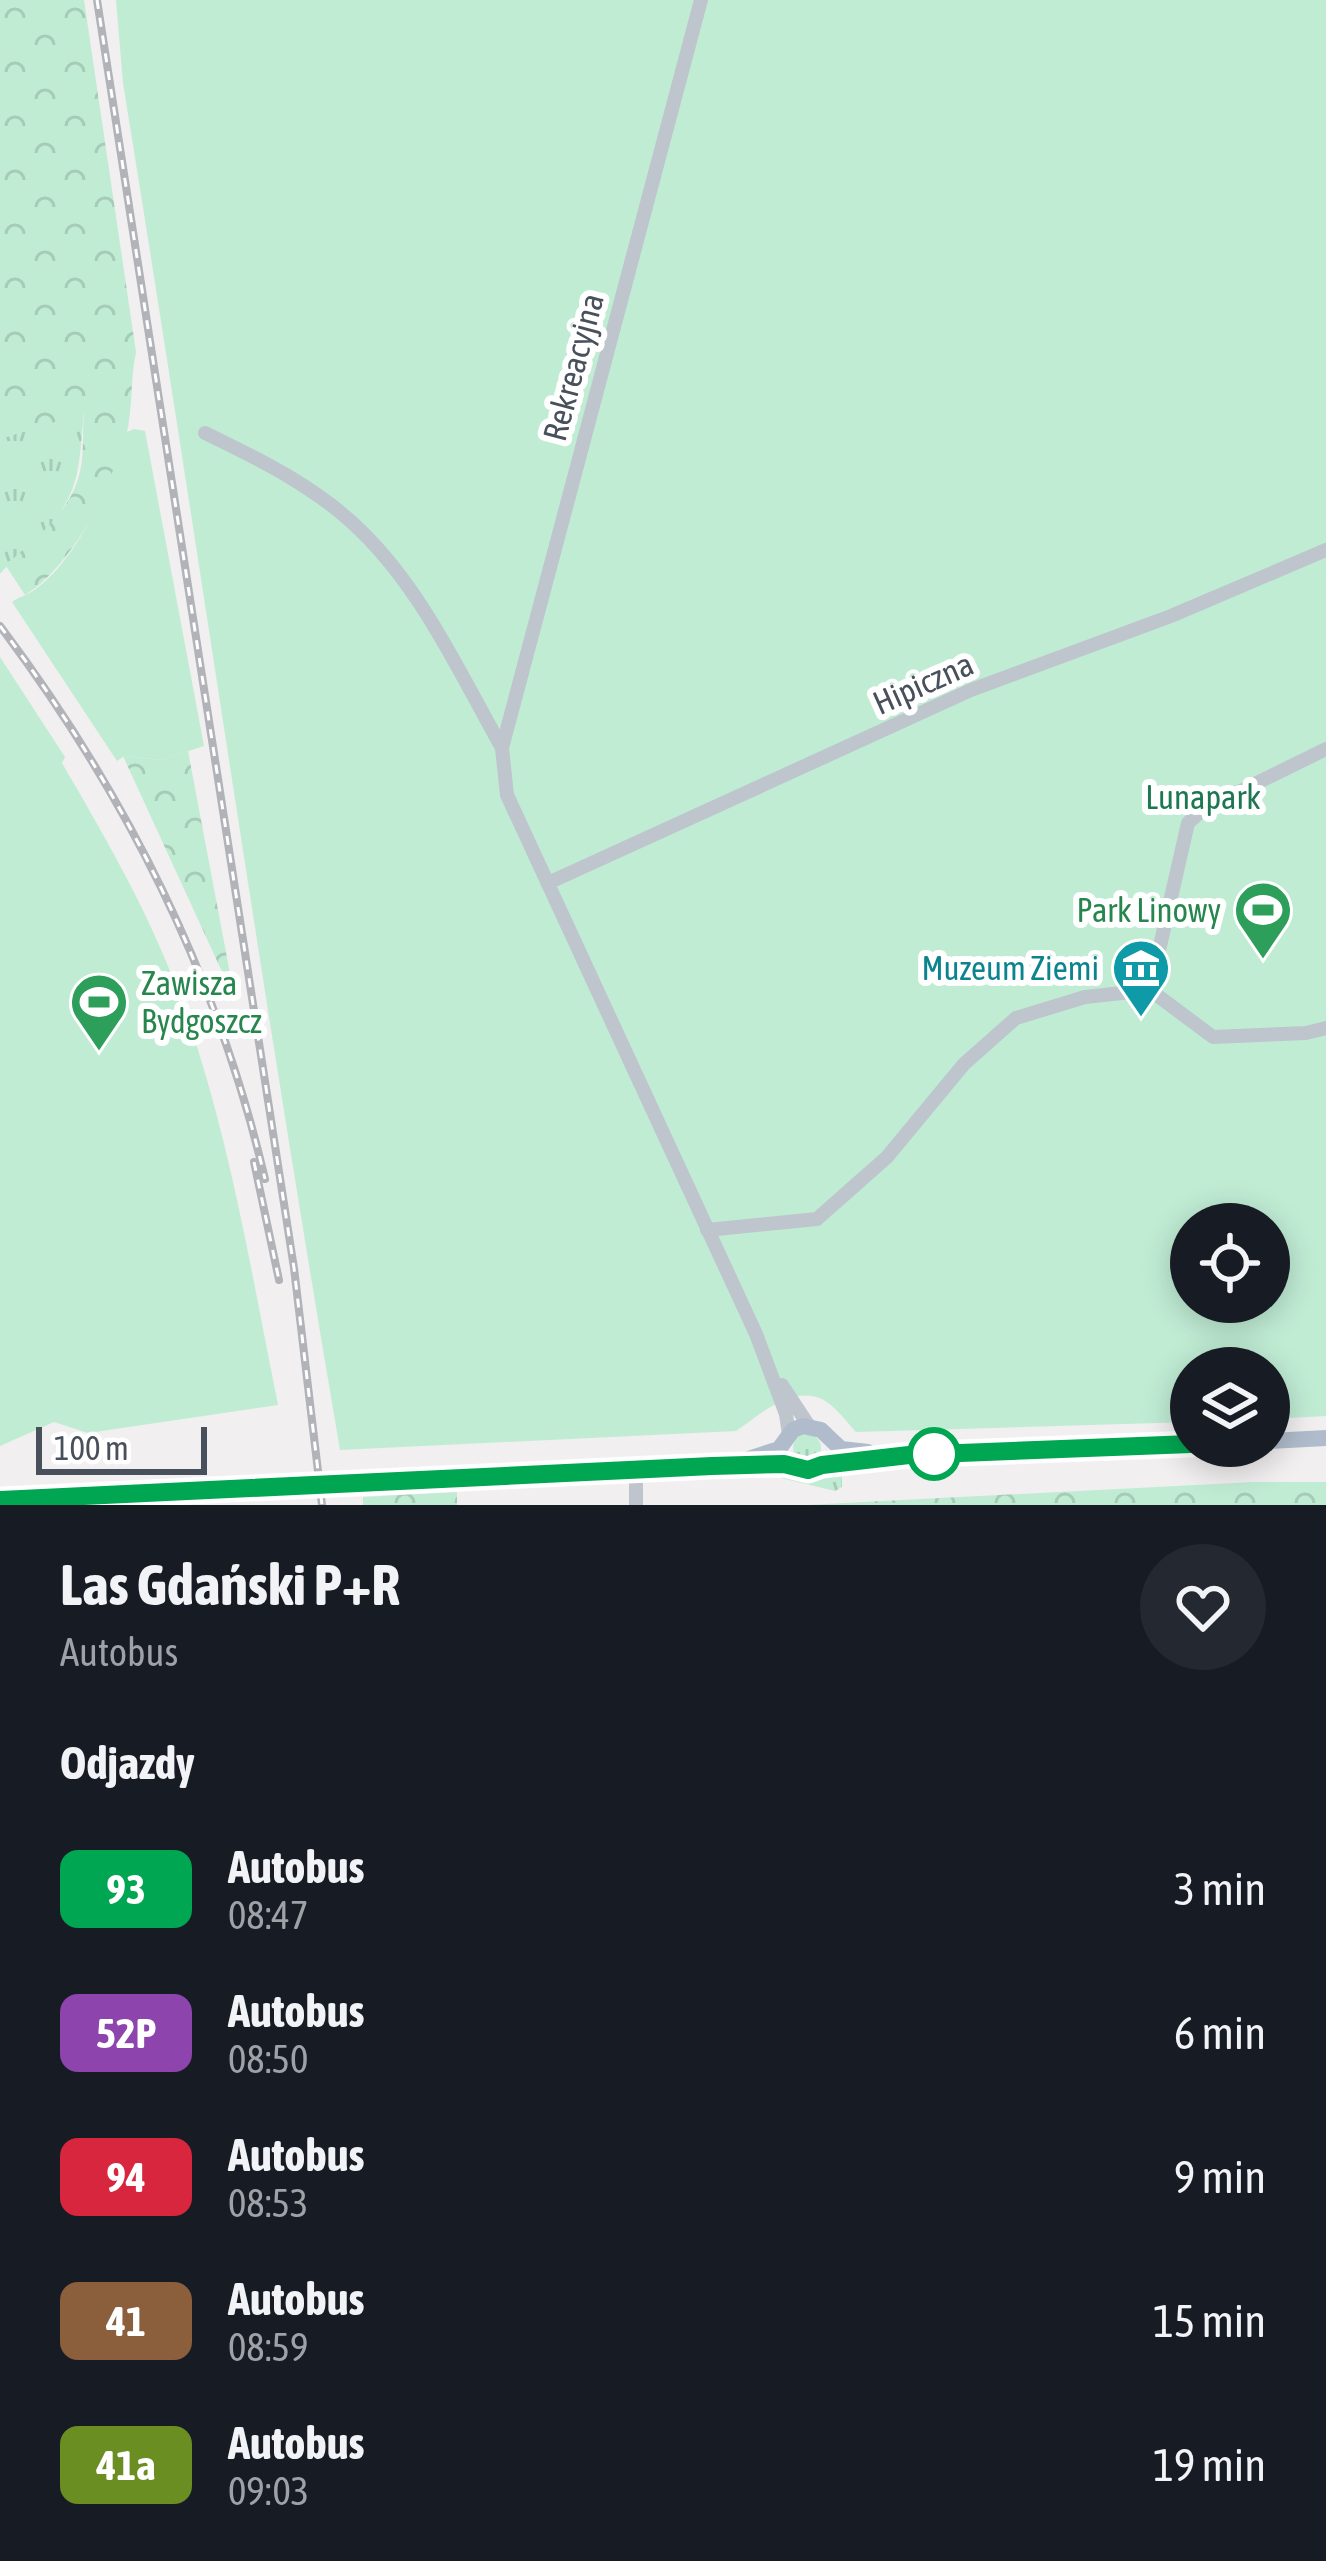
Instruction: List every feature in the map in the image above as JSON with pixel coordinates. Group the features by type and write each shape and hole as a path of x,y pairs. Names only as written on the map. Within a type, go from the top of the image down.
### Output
{"main road":[{"path":"712,1466 769,1454 798,1427 809,1426 821,1430 828,1441 829,1454 822,1465"},
{"path":"1290,1440 1326,1438"},
{"path":"787,1439 786,1456 794,1466"},
{"path":"828,1441 846,1450 909,1455"},
{"path":"7,1501 712,1466 808,1470 909,1455 1170,1445"}],"street":[{"name":"Rekreacyjna","path":"701,0 502,748 507,795 771,1370 809,1426"},
{"name":"Rekreacyjna","path":"205,433 293,479 360,529 393,568 441,640 502,748"},
{"name":"Hipiczna","path":"548,883 971,690 1171,616 1326,550"},
{"path":"1150,990 1189,823 1202,810 1326,749"},
{"path":"707,1230 817,1219 886,1157 964,1064 1016,1018 1085,998 1150,990 1214,1036 1326,1028"},
{"name":"Rekreacyjna","path":"771,1370 787,1439"},
{"path":"635,1505 636,1469"}],"green space":[{"path":"0,0 84,0 136,352 128,427 111,479 73,546 42,583 25,595 6,566 57,517 73,493 82,463 84,413 0,439"},
{"name":"Lunapark","path":"116,0 1326,0 1326,1416 1290,1418 1290,1347 1170,1347 1170,1423 856,1432 827,1402 799,1396 776,1404 736,1431 340,1450 123,83"},
{"path":"84,411 78,467 69,496 50,526 0,574 0,439"},
{"path":"145,431 204,746 161,760 124,756 117,761 12,602 37,588 67,557 103,495 127,432"},
{"name":"Zawisza Bydgoszcz","path":"0,657 65,757 62,763 135,893 172,976 222,1134 278,1405 88,1433 54,1422 0,1446"},
{"path":"188,751 235,1000 123,756 161,760"},
{"path":"807,1434 817,1438 821,1448 817,1458 807,1462 797,1458 793,1448 797,1438"},
{"path":"842,1467 842,1487 835,1491 781,1478 776,1469"},
{"path":"763,1472 762,1478 642,1481 647,1476"},
{"path":"1326,1482 1326,1505 806,1505"},
{"path":"457,1492 457,1505 363,1505 363,1497"}],"railway":[{"path":"97,0 294,1268 322,1505"},
{"path":"0,626 87,754 161,889 221,1031 265,1179"},
{"path":"254,1162 279,1280"}],"bus line":[{"name":"93","path":"0,1500 712,1466 784,1464 813,1470 838,1462 909,1455 1170,1445"}],"place":[{"name":"Park Linowy","path":"1263,961"},
{"name":"Muzeum Ziemi","path":"1141,1019"},
{"name":"Zawisza Bydgoszcz","path":"99,1053"}]}
